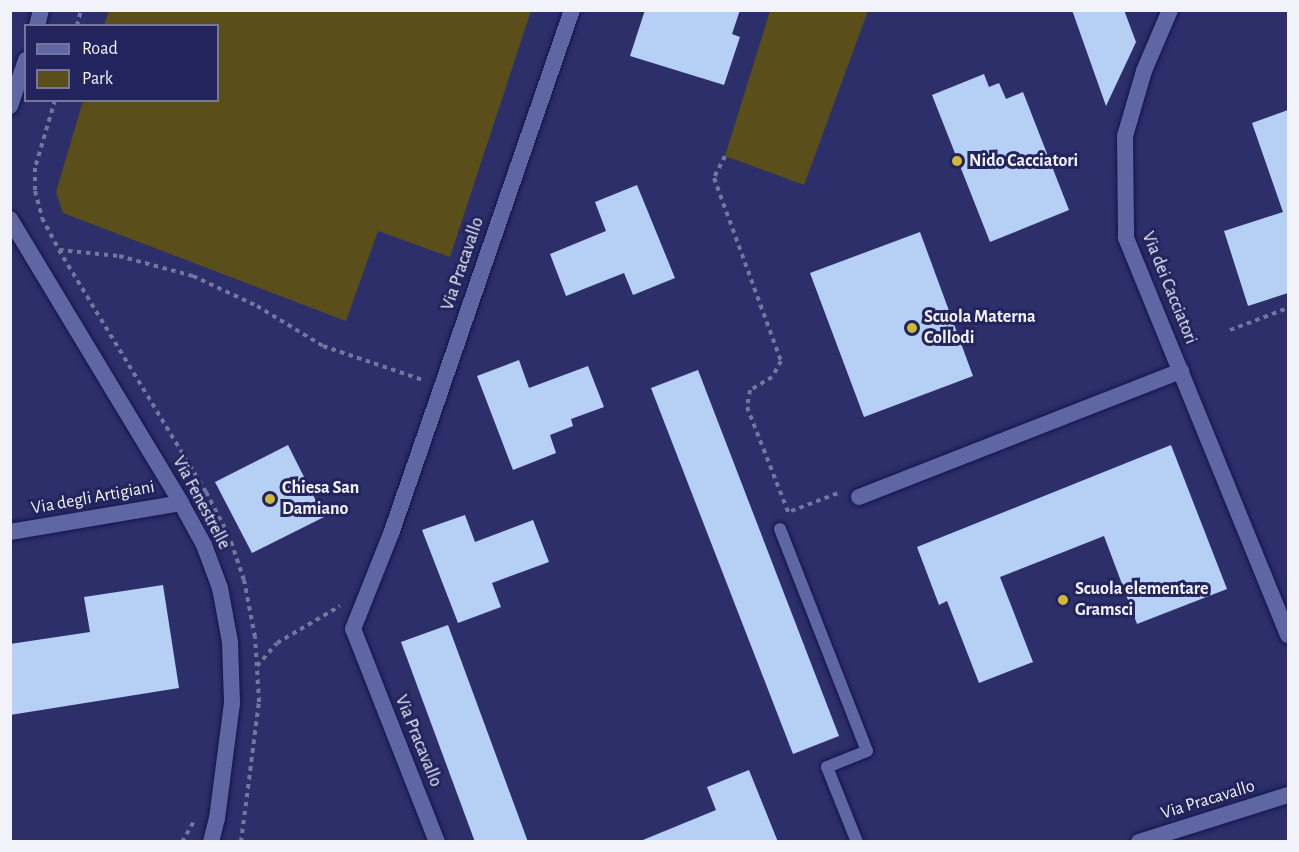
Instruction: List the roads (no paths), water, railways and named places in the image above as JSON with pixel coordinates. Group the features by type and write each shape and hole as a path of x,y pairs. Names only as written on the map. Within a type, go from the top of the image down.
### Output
{"street":[{"name":"Via Pracavallo","path":"437,842 352,629 392,531 572,10"},
{"name":"Via dei Cacciatori","path":"1170,10 1144,71 1125,136 1123,182 1126,238 1288,635"},
{"path":"10,106 24,66"},
{"name":"Via Fenestrelle","path":"10,219 182,503 204,545 220,588 230,642 232,703 217,818 211,842"},
{"name":"Via dei Cacciatori","path":"852,494 1181,371"},
{"name":"Via degli Artigiani","path":"10,532 182,503"},
{"name":"Via Pracavallo","path":"1139,842 1288,795"}],"lane":[{"path":"780,529 867,751 827,767 857,842"}],"place":[{"name":"Nido Cacciatori","path":"957,161"},
{"name":"Scuola Materna Collodi","path":"912,328"},
{"name":"Chiesa San Damiano","path":"270,499"},
{"name":"Scuola elementare Gramsci","path":"1063,600"}]}
